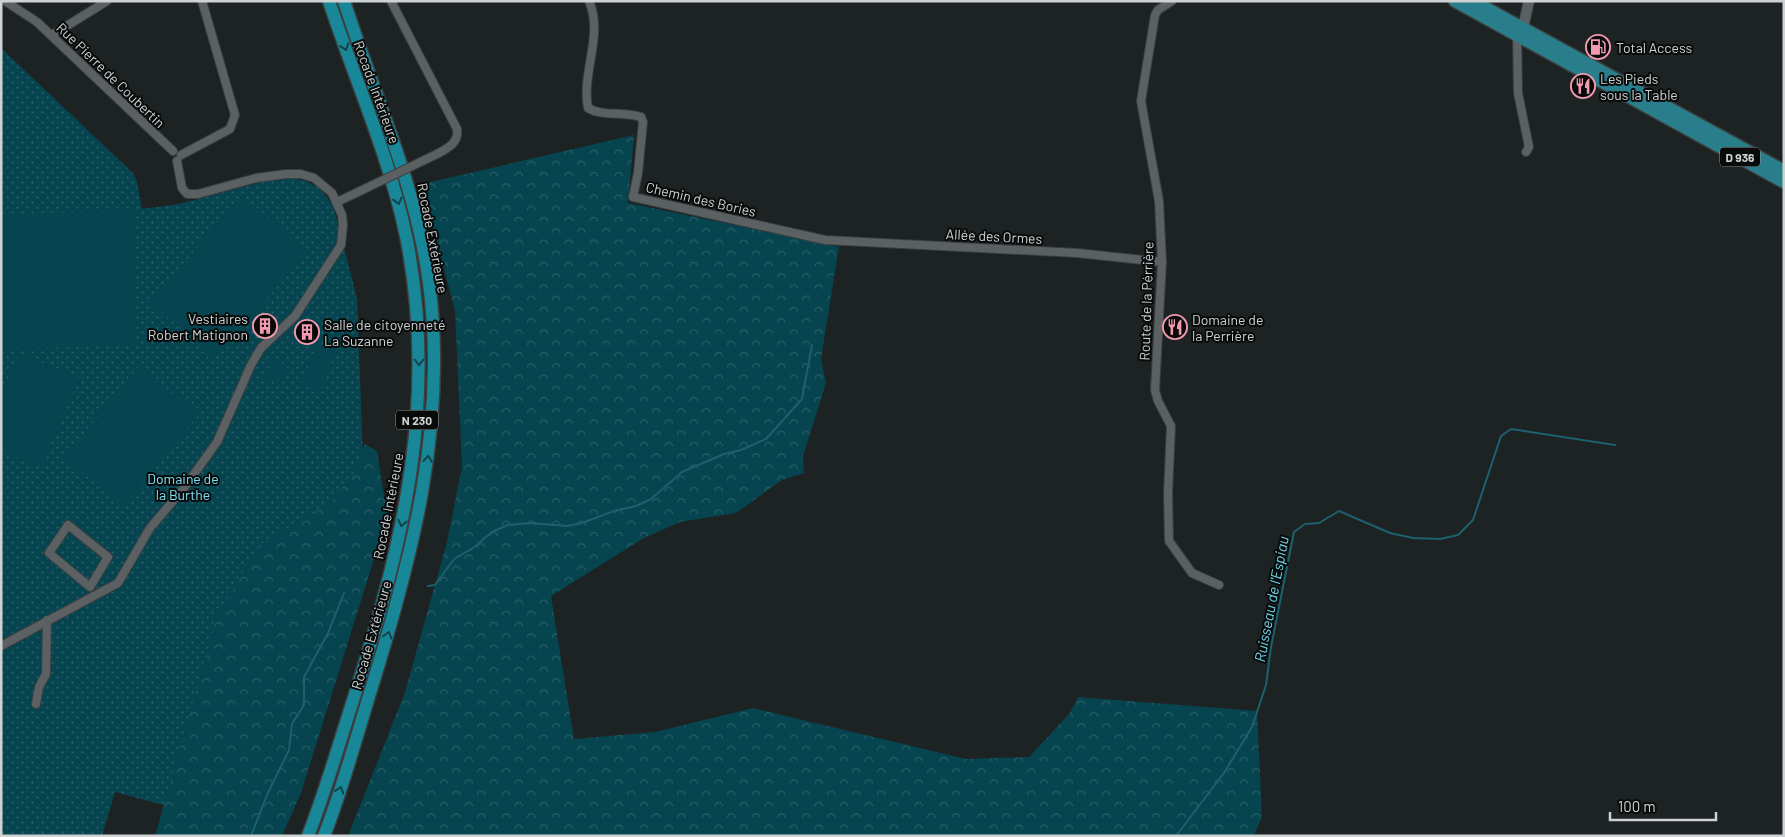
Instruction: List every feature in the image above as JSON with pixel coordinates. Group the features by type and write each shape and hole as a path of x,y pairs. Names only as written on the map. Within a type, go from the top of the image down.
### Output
{"highway":[{"name":"Rocade Intérieure","path":"308,836 368,653 395,558 409,491 419,394 418,335 414,290 398,201 379,139 329,1"},
{"name":"Rocade Extérieure","path":"324,836 386,643 409,559 425,481 434,391 429,283 417,222 390,126 344,1"}],"main road":[{"name":"D 936","path":"1455,1 1520,31 1784,171"},
{"name":"D 936","path":"1473,1 1520,31 1784,182"}],"street":[{"name":"Rue Pierre de Coubertin","path":"5,1 25,13 52,35 177,156"},
{"path":"52,35 107,1"},
{"path":"1,646 47,620 101,594 118,583 150,528 184,488 217,442 250,365 261,348 295,316 341,245 344,225 337,202 324,185 314,178 301,174 256,178 198,194 187,194 182,188 177,156 230,129 235,115 202,1"},
{"path":"337,202 437,154 451,146 457,139 457,128 391,1"},
{"name":"Chemin des Bories","path":"589,1 594,28 586,95 588,108 595,112 634,114 641,117 643,122 638,173 633,197 825,240"},
{"name":"Route de la Pérrière","path":"1172,1 1158,10 1155,15 1141,101 1159,201 1162,262 1155,390 1158,402 1171,426 1168,493 1169,541 1192,573 1219,585"},
{"path":"1526,152 1529,147 1518,93 1520,31 1529,1"},
{"name":"Allée des Ormes","path":"825,240 1077,253 1162,262"},
{"path":"68,525 108,557 90,587 49,553 64,529 68,525"},
{"path":"36,704 39,687 46,674 47,620"}],"green space":[{"name":"Domaine de la Burthe","path":"1,48 133,173 137,181 142,209 179,204 273,179 293,178 306,181 319,188 333,205 357,298 363,457 226,822 115,792 102,836 1,836"},
{"path":"634,135 628,203 839,247 821,359 826,383 803,456 804,473 782,480 736,513 680,522 644,538 551,596 574,739 655,732 753,708 966,759 1029,757 1070,713 1078,697 1257,711 1262,817 1254,836 348,836 405,692 447,542 462,467 455,311 422,184"},
{"path":"243,196 308,252 214,358 150,302"},
{"path":"134,211 137,345 3,349 1,214"},
{"path":"317,345 336,352 321,392 301,384"},
{"path":"19,353 79,378 41,468 1,451 1,395"},
{"path":"272,359 288,365 281,384 265,378"},
{"path":"139,366 199,414 124,506 64,458"},
{"path":"365,444 377,451 383,490 389,511 301,793 282,836 155,836 217,616 259,545 330,503 354,473"}],"waterway":[{"path":"428,586 435,585 454,559 473,548 492,532 508,525 530,523 567,526 636,506 651,499 682,472 766,439 802,399 812,345"},
{"name":"Ruisseau de l'Espiau","path":"1176,836 1224,773 1252,727 1266,685 1271,647 1294,532 1305,524 1319,523 1339,511 1390,533 1413,538 1440,539 1458,535 1473,520 1501,436 1511,429 1615,445"},
{"path":"251,836 267,795 289,750 292,724 304,705 304,677 328,633 344,593"}],"place":[{"name":"Total Access","path":"1598,47"},
{"name":"Les Pieds sous la Table","path":"1583,86"},
{"name":"Vestiaires Robert Matignon","path":"265,326"},
{"name":"Domaine de la Perrière","path":"1175,327"},
{"name":"Salle de citoyenneté La Suzanne","path":"307,332"}]}
